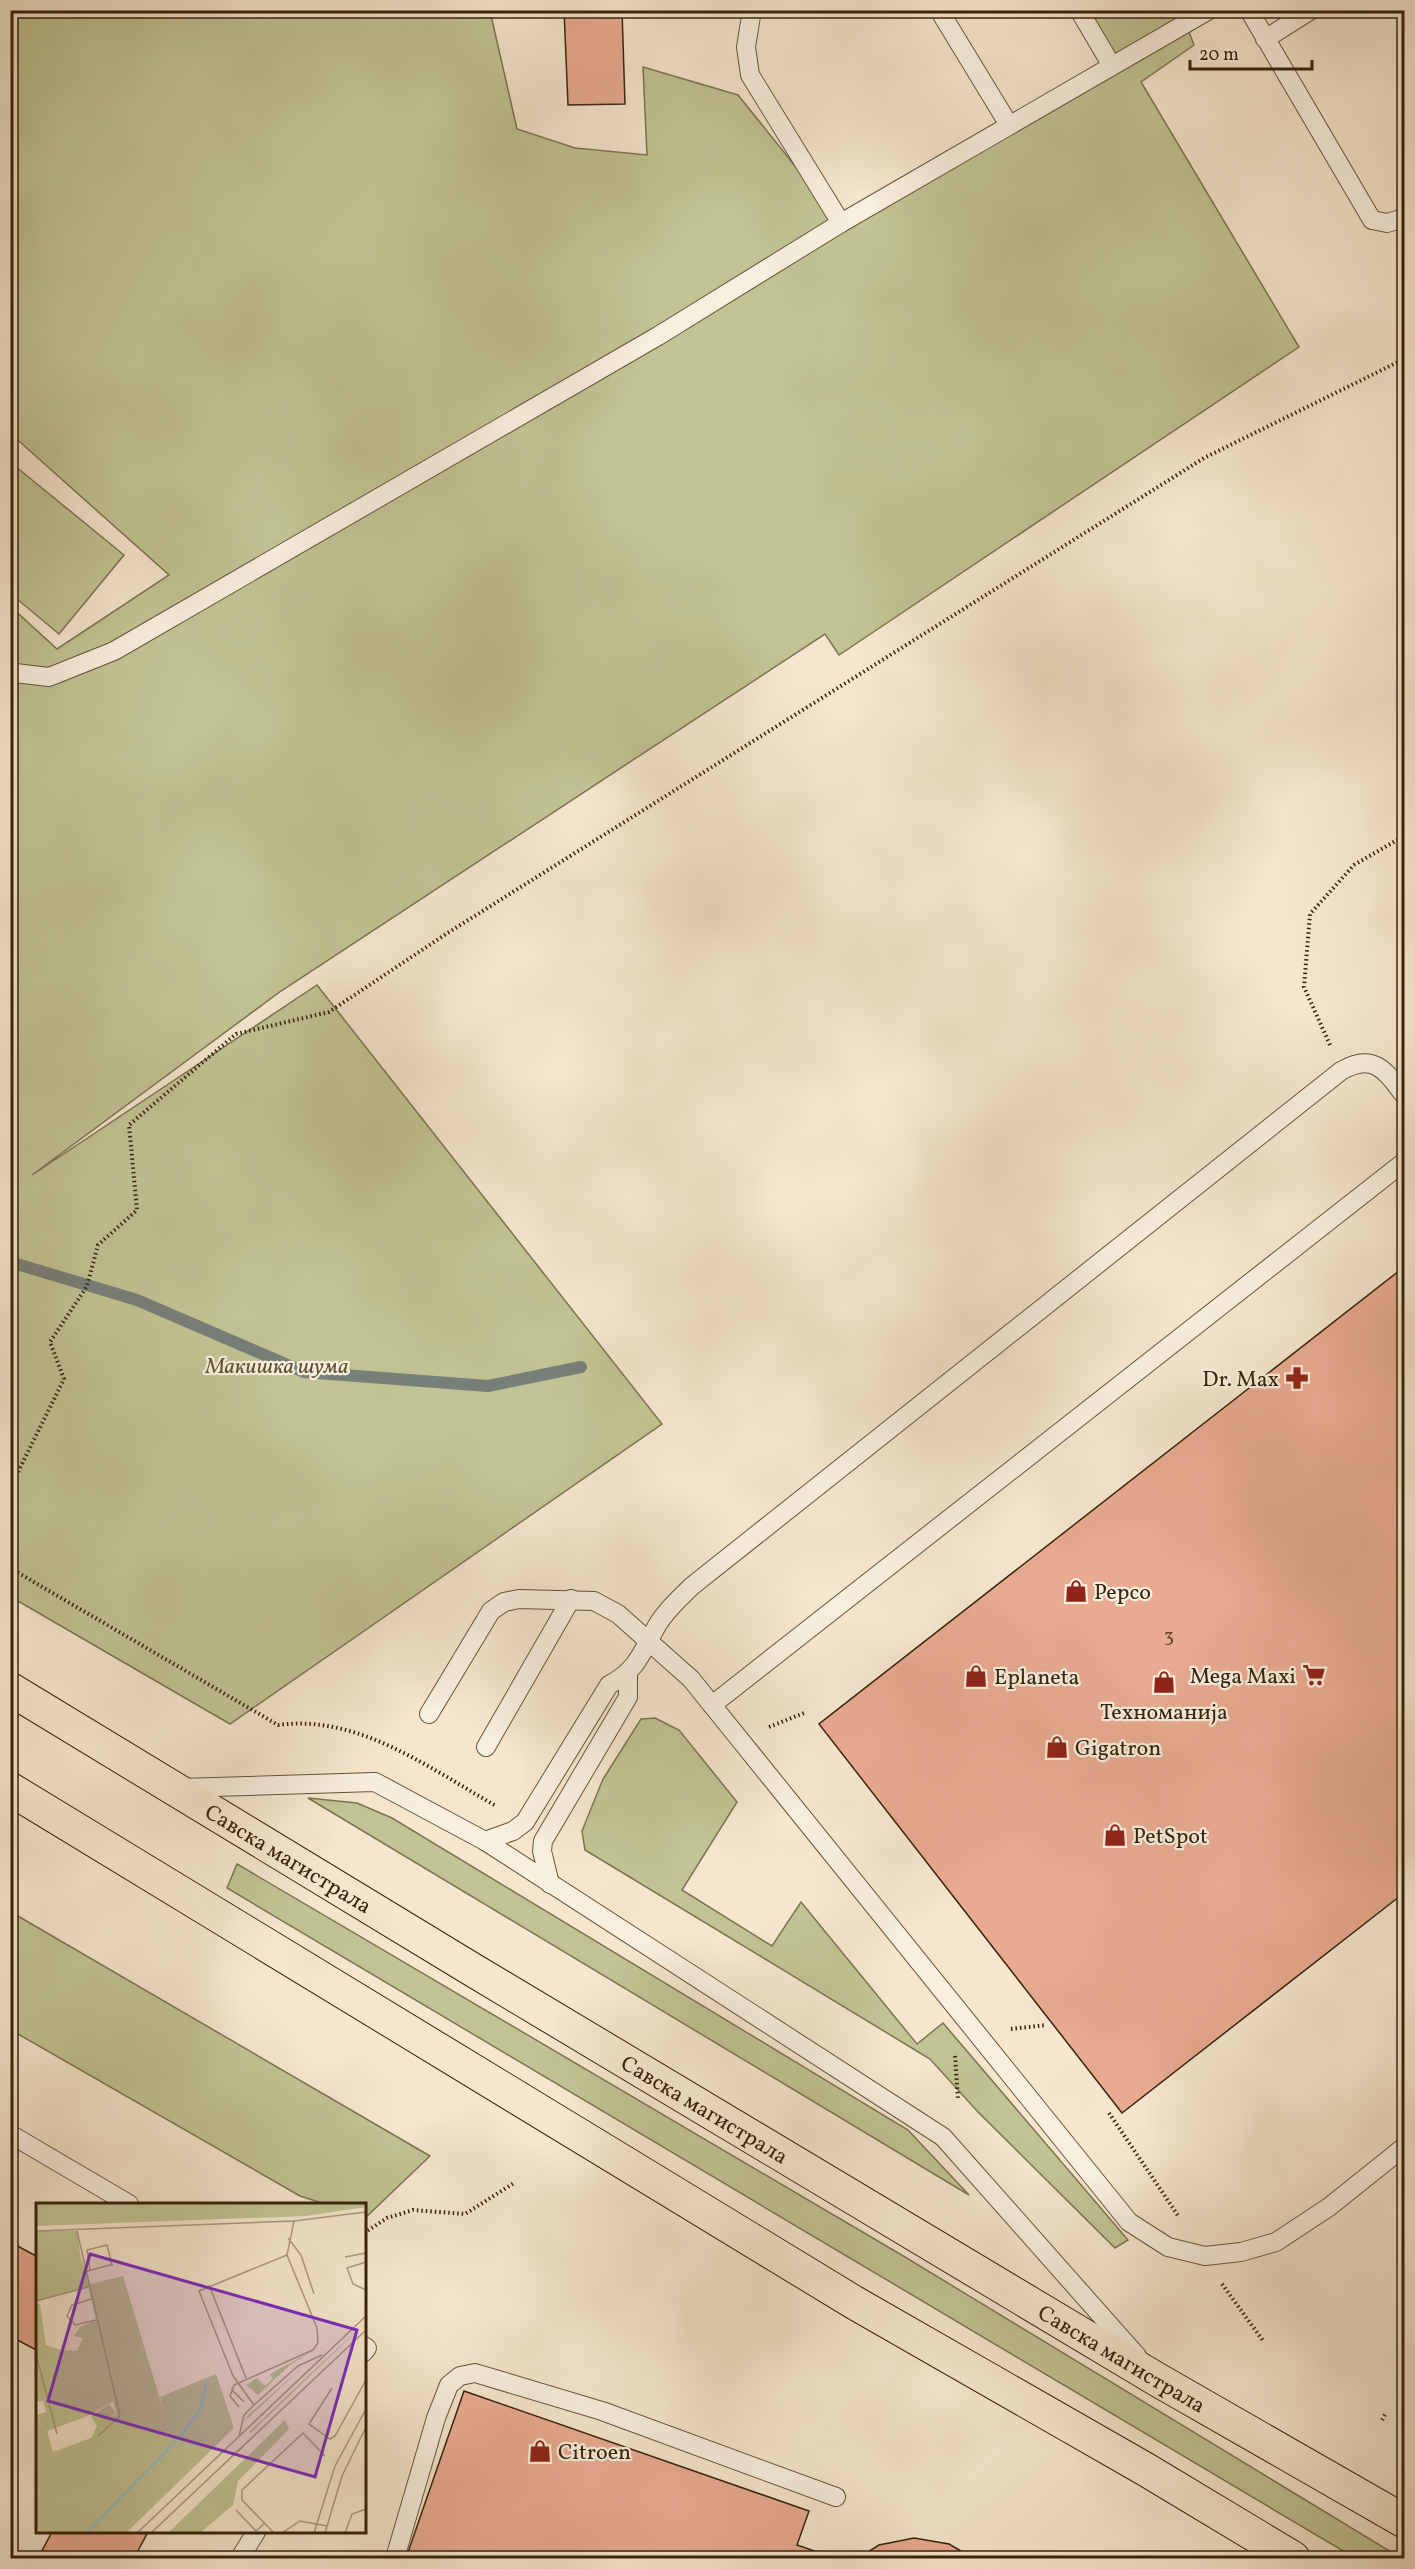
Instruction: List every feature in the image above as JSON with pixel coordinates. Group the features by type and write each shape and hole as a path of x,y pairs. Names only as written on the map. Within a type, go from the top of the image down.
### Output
{"main road":[{"name":"Савска магистрала","path":"10,1689 473,1970 1158,2380 1404,2521"},
{"path":"10,1789 330,1981 855,2303 1145,2469 1293,2559"}],"lane":[{"path":"753,10 746,47 750,75 841,223"},
{"path":"939,10 1009,125"},
{"path":"1078,10 1112,66"},
{"path":"10,670 15,673 49,677 114,651 658,336 841,223 1209,10"},
{"path":"1249,10 1372,220 1387,223 1404,218"},
{"path":"1265,39 1311,10"},
{"path":"485,1841 513,1832 525,1822 609,1685 628,1675 673,1604 692,1586 1341,1071 1356,1062 1374,1064 1387,1072 1404,1095"},
{"path":"712,1705 1404,1162"},
{"path":"429,1714 491,1611 504,1602 519,1599 594,1601 618,1614 691,1679 1129,2222 1168,2247 1206,2256 1241,2252 1276,2242 1329,2206 1404,2146"},
{"path":"486,1747 571,1599"},
{"path":"550,1884 542,1851 543,1841 628,1697 628,1675"},
{"path":"176,1788 375,1782 485,1841 943,2137 1158,2380"},
{"path":"10,2134 126,2203"},
{"path":"395,2559 436,2418 449,2385 460,2376 475,2373 602,2411 836,2497"},
{"path":"240,2559 255,2533"}],"path":[{"path":"10,1488 64,1379 50,1342 87,1287 98,1245 136,1210 129,1125 236,1034 329,1012 456,928 1204,458 1404,359"},
{"path":"1341,1071 1304,987 1310,914 1354,865 1404,836"},
{"path":"10,1568 278,1725"},
{"path":"765,1729 804,1713"},
{"path":"1010,2030 1046,2025"},
{"path":"955,2046 958,2100"},
{"path":"366,2232 387,2218 414,2210 465,2214 514,2183"},
{"path":"1382,2420 1386,2413"}],"green space":[{"name":"Макишка шума","path":"11,11 490,11 517,129 575,148 647,155 643,67 738,95 841,223 1112,66 1079,11 1209,11 1186,24 1194,45 1141,82 1299,347 839,655 825,634 281,991 32,1175 317,985 662,1424 230,1724 11,1597 10,606 57,649 169,575 11,434"},
{"path":"10,462 124,555 59,634 11,594"},
{"path":"655,1718 679,1730 737,1802 682,1890 772,1946 801,1902 917,2044 943,2023 1128,2240 1115,2248 978,2112 930,2059 585,1850 582,1831 603,1779 641,1719"},
{"path":"308,1798 357,1803 392,1818 908,2130 969,2195"},
{"path":"237,1864 905,2257 1401,2558 1355,2558 227,1888"},
{"path":"11,1912 430,2156 366,2217 366,2203 322,2203 300,2196 11,2030"}],"building":[{"path":"564,10 622,10 625,104 568,105"},
{"path":"1404,1267 1404,1893 1122,2113 819,1724"},
{"path":"10,2242 36,2256 36,2350 10,2336"},
{"name":"Citroen","path":"464,2391 809,2511 797,2545 835,2558 406,2558"},
{"path":"51,2533 147,2533 134,2558 38,2558"},
{"path":"914,2538 949,2544 973,2558 858,2558 879,2545"}],"waterway":[{"path":"10,1262 137,1300 304,1372 488,1386 581,1367"}],"place":[{"name":"Dr. Max","path":"1297,1378"},
{"name":"Pepco","path":"1076,1591"},
{"name":"Mega Maxi","path":"1314,1675"},
{"name":"Eplaneta","path":"976,1676"},
{"name":"Техноманија","path":"1164,1682"},
{"name":"Gigatron","path":"1057,1747"},
{"name":"PetSpot","path":"1115,1835"},
{"name":"Citroen","path":"540,2451"}]}
